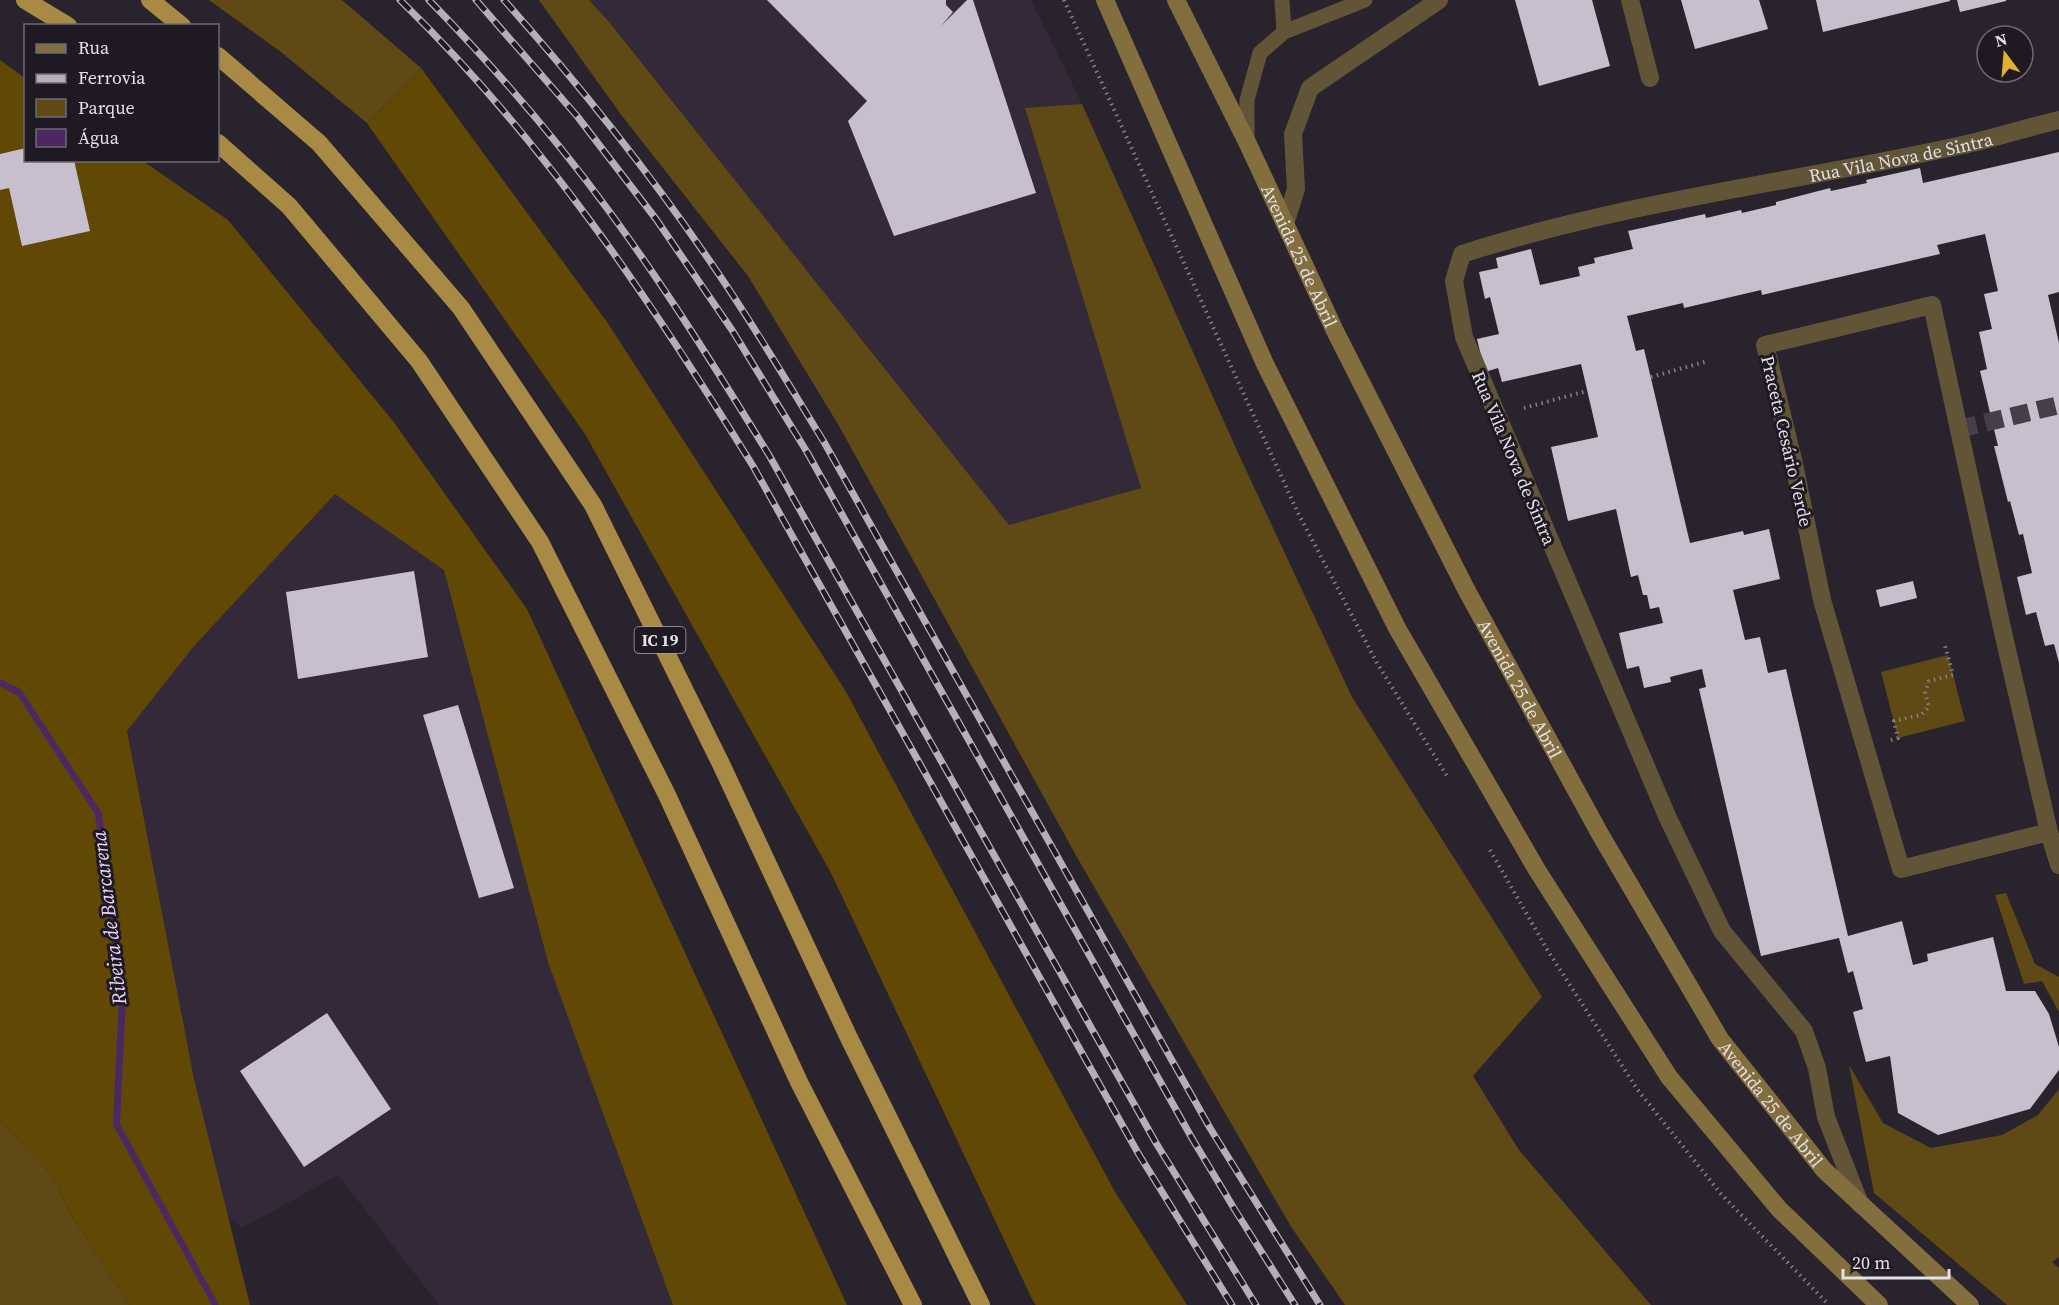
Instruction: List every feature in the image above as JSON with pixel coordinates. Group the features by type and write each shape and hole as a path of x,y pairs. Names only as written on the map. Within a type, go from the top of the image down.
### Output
{"highway":[{"path":"25,0 65,24"},
{"path":"150,0 180,24"},
{"name":"IC 19","path":"219,57 319,143 461,308 593,505 721,764 849,1038 981,1305"},
{"path":"219,144 289,206 419,361 540,542 668,795 799,1082 914,1305"}],"main road":[{"path":"1105,0 1271,375 1397,628 1537,870 1669,1077 1779,1209 1879,1305"},
{"name":"Avenida 25 de Abril","path":"1176,0 1247,142 1335,331 1467,591 1612,855 1720,1039 1824,1170 1970,1305"}],"street":[{"path":"1285,224 1296,189 1293,134 1310,88 1439,0"},
{"path":"1630,0 1650,78"},
{"name":"Rua Vila Nova de Sintra","path":"1860,1204 1826,1117 1817,1068 1803,1031 1722,931 1667,816 1464,337 1454,281 1462,254 1521,235 1623,212 1959,146 2059,120"},
{"name":"Praceta Cesário Verde","path":"1932,305 2001,628 2049,832 1901,868 1822,600 1794,464 1765,345 1932,305"},
{"path":"2049,832 2059,865"}],"lane":[{"path":"1282,0 1284,32"},
{"path":"1247,142 1247,100 1260,53 1284,32 1343,5 1365,0"}],"path":[{"path":"1651,377 1708,361"},
{"path":"1497,416 1587,391"},
{"path":"1894,721 1921,715 1929,707 1924,693 1929,681 1953,675 1944,642"}],"shaded area":[{"path":"589,0 1031,0 1082,104 1025,108 1141,488 1009,525 610,23"},
{"path":"0,60 24,77 24,162 144,162 228,220 393,421 527,609 847,1305 673,1305 548,962 444,570 335,494 194,646 127,731 194,1079 250,1305 130,1305 71,1215 53,1176 0,1121"},
{"path":"421,68 607,322 845,690 1115,1192 1187,1305 1036,1305 1033,1301 831,873 585,434 367,123"},
{"path":"393,472 502,607 710,1305 439,1305 338,1175 242,1228 208,1202 90,694 292,509"}],"green space":[{"path":"209,0 342,0 421,68 367,123 281,52"},
{"path":"539,0 589,0 610,23 1009,525 1141,488 1025,108 1082,104 1239,455 1352,697 1542,997 1473,1076 1519,1150 1651,1305 1345,1305 1290,1225 1078,859 839,426 748,276 622,116"},
{"path":"1948,655 1965,721 1898,738 1881,672"},
{"path":"2006,893 2035,964 2059,977 2059,1012 2042,981 2024,984 1995,895"},
{"path":"1849,1065 1883,1123 1931,1148 2002,1135 2038,1115 2059,1089 2059,1257 2052,1262 2059,1268 2059,1305 2007,1305 1874,1193"},
{"path":"0,1121 53,1176 71,1215 130,1305 0,1305"}],"water":[{"name":"Ribeira de Barcarena","path":"0,679 21,689 102,813 126,995 120,1124 219,1305 212,1305 113,1125 119,995 95,814 18,696 0,686"}],"building":[{"path":"767,0 946,0 946,5 953,12 941,26 967,0 973,0 1036,193 894,236 848,121 867,101"},
{"path":"1515,0 1592,0 1610,66 1539,86"},
{"path":"1681,0 1759,0 1768,29 1695,49"},
{"path":"1816,0 1950,0 1950,1 1823,32"},
{"path":"1957,0 2006,0 2006,1 1960,12"},
{"path":"24,148 24,162 74,162 90,231 22,246 9,188 0,190 0,154"},
{"path":"2059,152 2059,292 2048,295 2059,343 2059,663 2054,644 2045,646 2036,612 2026,615 2017,577 2032,573 2023,534 2019,535 2010,501 2008,502 1994,446 1998,446 1980,371 1987,369 1979,332 1992,329 1984,294 1998,291 1985,234 1937,245 1940,254 1762,295 1761,290 1684,308 1683,303 1627,316 1636,351 1644,349 1690,543 1743,531 1744,535 1769,529 1780,579 1733,590 1745,640 1760,637 1768,673 1786,669 1848,936 1902,921 1913,965 1928,961 1927,954 1993,937 2006,991 2035,991 2049,1014 2059,1047 2059,1070 2030,1109 1938,1135 1898,1113 1890,1056 1866,1062 1853,1012 1863,1009 1853,971 1848,973 1839,938 1761,956 1699,689 1706,687 1702,669 1670,677 1671,682 1644,688 1639,666 1627,669 1619,633 1663,623 1659,607 1650,609 1647,595 1643,595 1638,575 1631,577 1616,509 1568,521 1551,447 1598,437 1581,364 1502,382 1498,368 1485,372 1477,339 1499,334 1490,297 1485,299 1479,272 1498,268 1496,258 1531,249 1540,285 1580,276 1578,267 1595,263 1594,258 1633,249 1628,231 1705,214 1706,218 1741,210 1742,213 1830,188 1831,191 1867,183 1866,180 1920,168 1923,183"},
{"path":"414,571 428,657 298,679 286,592"},
{"path":"1913,581 1917,598 1880,607 1876,590"},
{"path":"458,705 514,888 479,898 423,715"},
{"path":"327,1013 391,1109 304,1167 240,1071"}],"tunnel":[{"path":"1959,429 2059,405"}],"railway":[{"path":"400,0 452,53 547,164 633,281 714,403 753,466 1138,1153 1232,1305"},
{"path":"429,0 477,50 567,156 651,271 711,362 769,455 1156,1143 1256,1305"},
{"path":"476,0 577,116 656,219 732,330 807,452 1193,1140 1295,1305"},
{"path":"504,0 558,62 635,158 738,302 824,442 1210,1128 1320,1305"}]}
